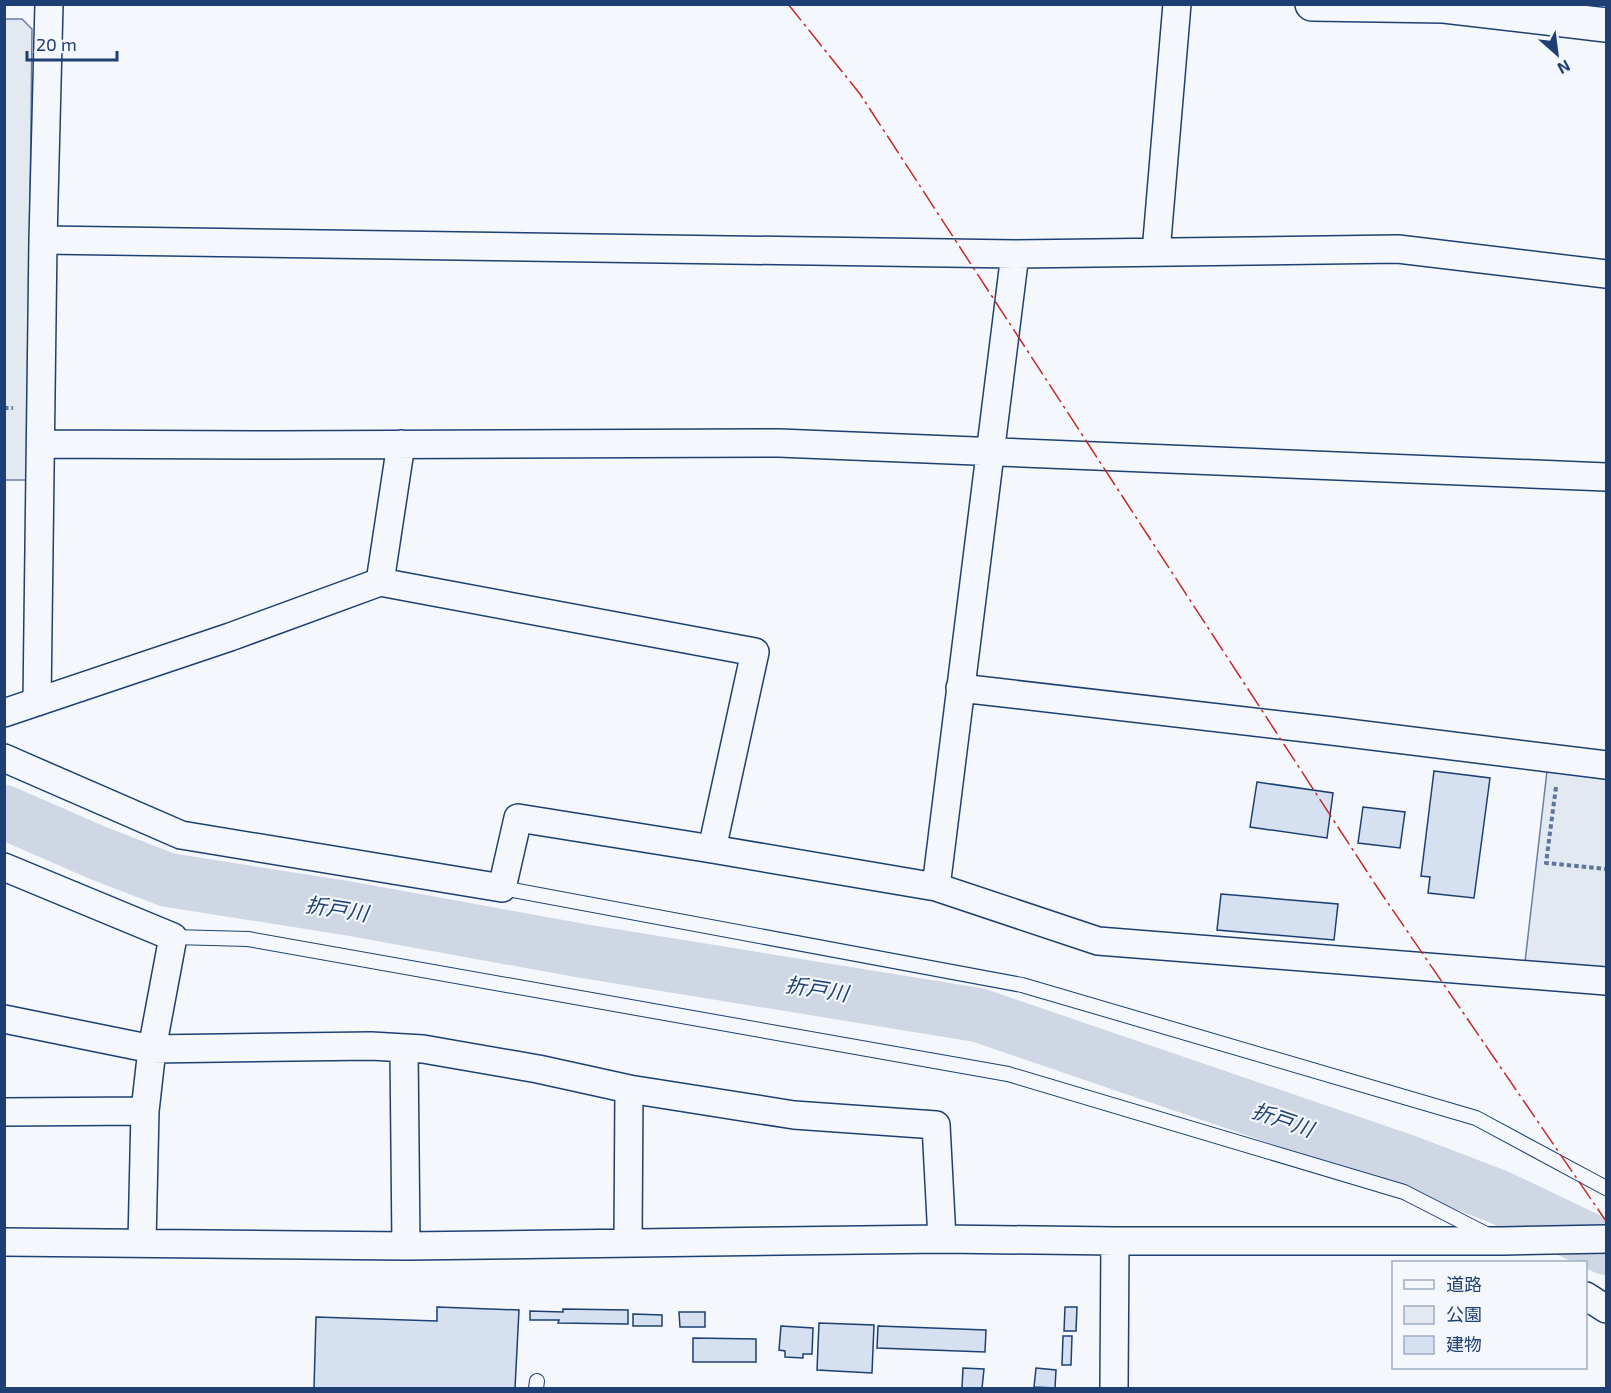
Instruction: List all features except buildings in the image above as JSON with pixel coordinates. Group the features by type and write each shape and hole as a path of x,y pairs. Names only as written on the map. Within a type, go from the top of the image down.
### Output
{"street":[{"path":"37,702 43,240 49,4"},
{"path":"1156,252 1177,4"},
{"path":"1312,4 1444,6 1606,25"},
{"path":"43,240 1015,254 1398,249 1606,274"},
{"path":"936,887 1015,254"},
{"path":"41,444 779,443 1606,477"},
{"path":"380,582 401,444"},
{"path":"4,713 380,582 755,652 712,849"},
{"path":"960,688 1606,765"},
{"path":"4,758 181,835 502,888 518,818 936,887 1098,940 1606,981"},
{"path":"4,867 173,937 152,1049 145,1111 142,1242"},
{"path":"4,1019 152,1049 371,1046 423,1049 538,1069 630,1089 794,1115 936,1125 942,1239"},
{"path":"404,1048 406,1246"},
{"path":"628,1243 630,1089"},
{"path":"4,1112 145,1111"},
{"path":"4,1242 406,1246 942,1239 1501,1241 1606,1239"},
{"path":"1114,1241 1114,1389"},
{"path":"1501,1241 1531,1261"},
{"path":"1587,1297 1606,1309"}],"lane":[{"path":"502,888 1022,985 1476,1118 1606,1188"},
{"path":"173,937 248,939 1008,1074 1404,1192 1501,1241"}],"path":[{"path":"1560,759 1546,863 1606,869"}],"green space":[{"path":"4,19 22,19 32,29 27,480 5,480"},
{"path":"1547,771 1606,779 1606,969 1525,962"}],"waterway":[{"name":"折戸川","path":"4,812 98,853 168,880 346,908 583,951 978,1015 1405,1161 1499,1197 1606,1248"}],"power":[{"path":"788,4 860,94 1379,890 1606,1221"}]}
